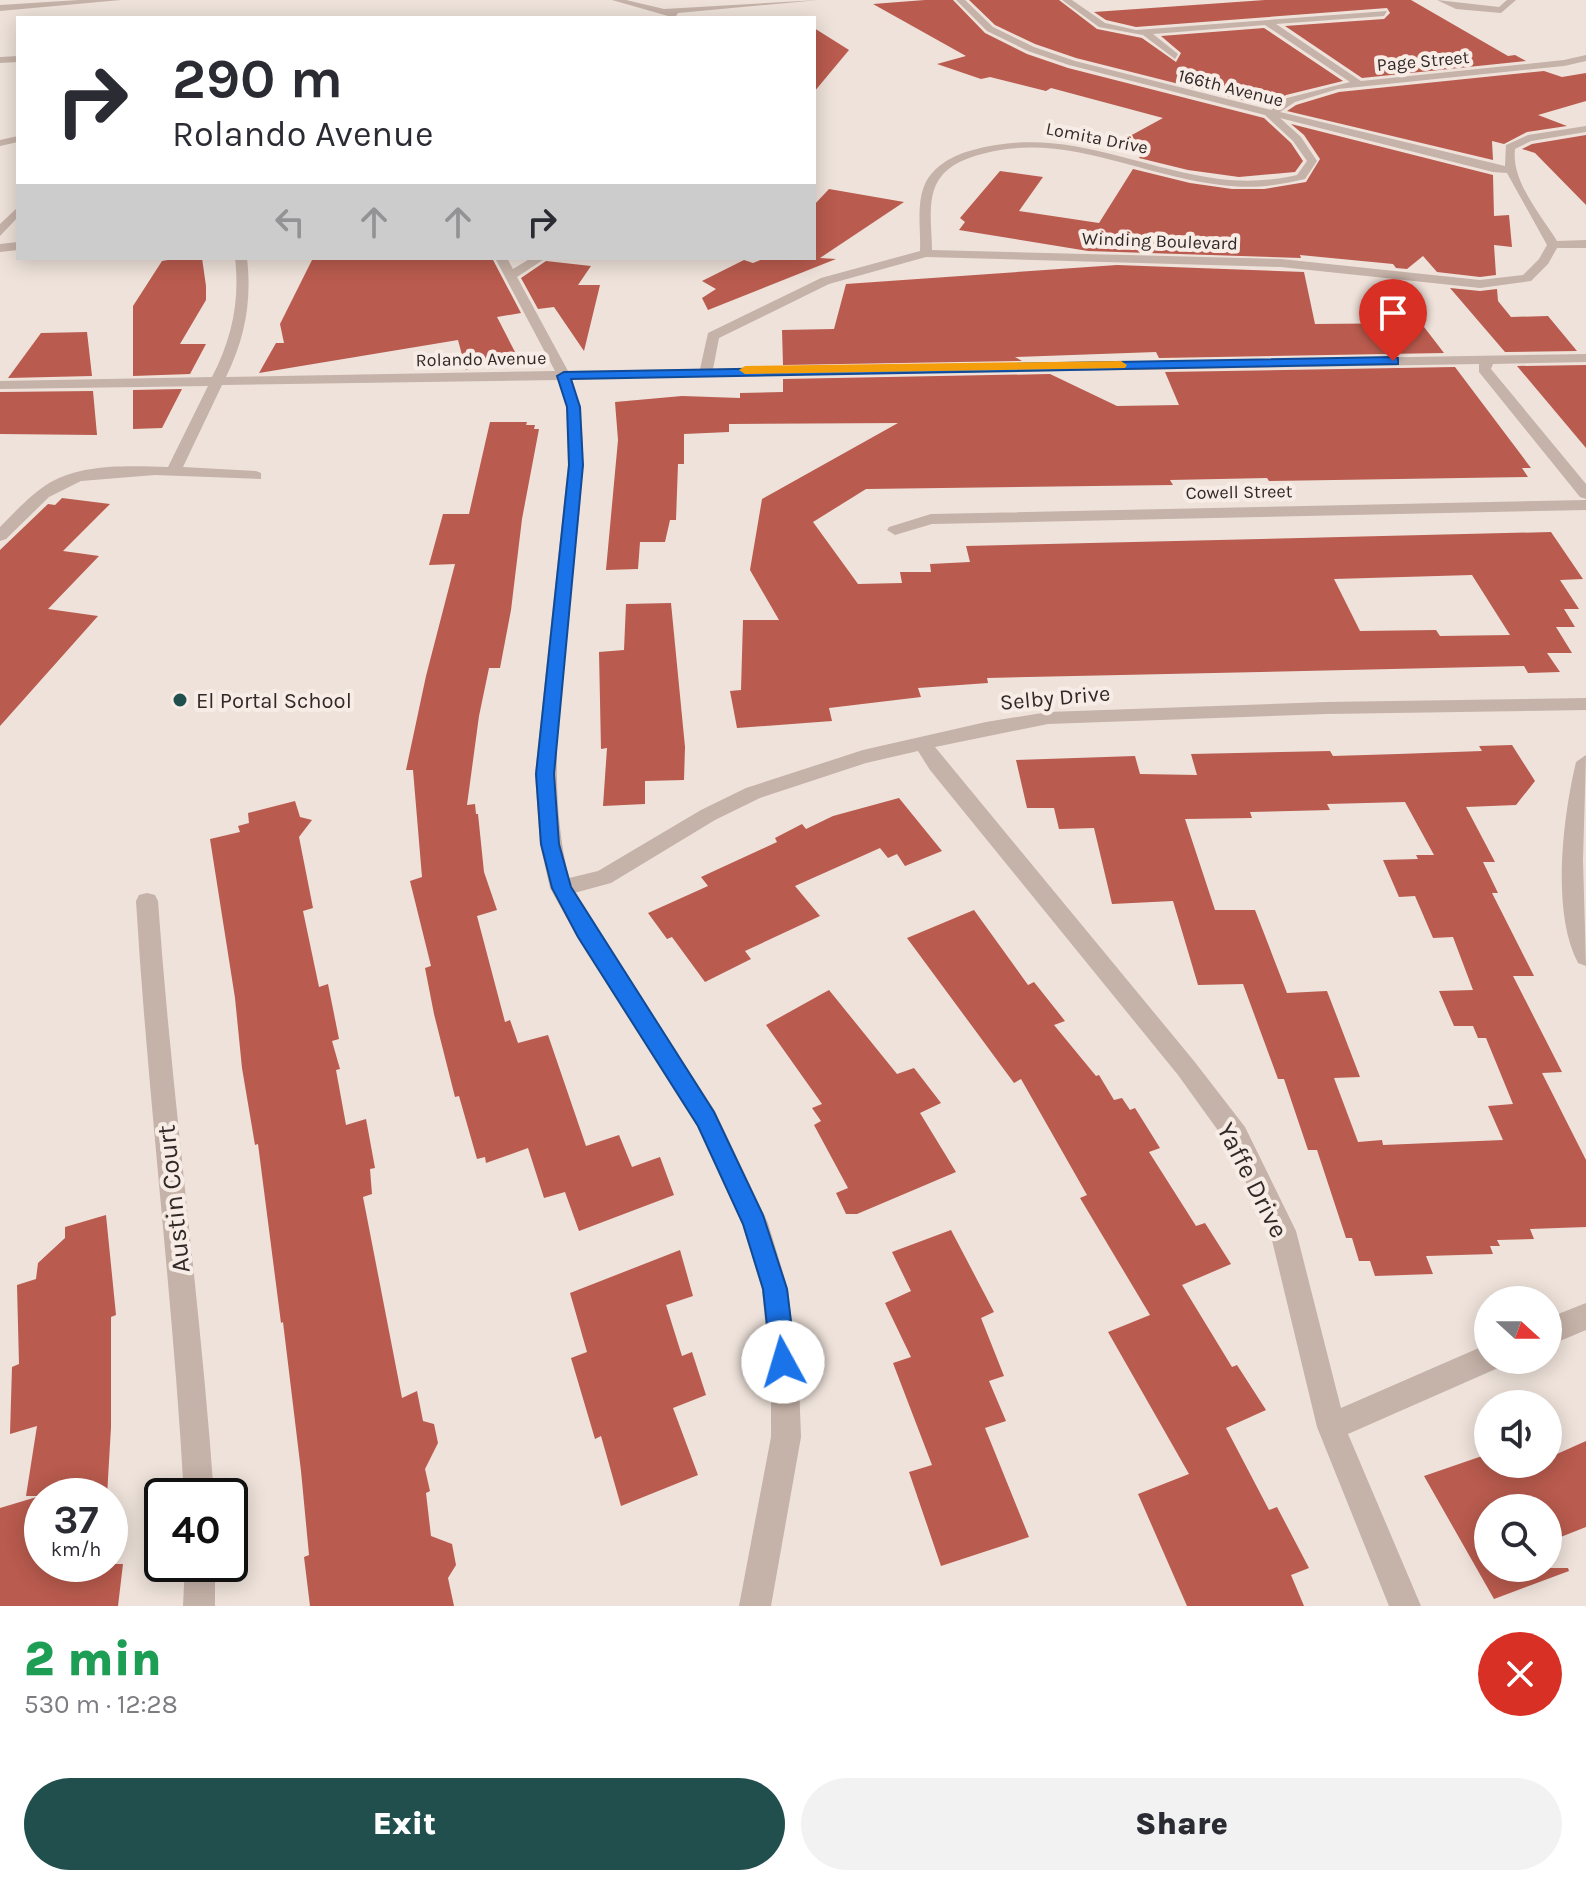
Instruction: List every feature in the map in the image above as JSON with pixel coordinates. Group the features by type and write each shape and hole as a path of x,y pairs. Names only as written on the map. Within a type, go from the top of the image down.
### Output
{"street":[{"path":"0,8 117,0"},
{"path":"616,0 678,16"},
{"path":"664,12 815,0"},
{"name":"166th Avenue","path":"960,0 990,29 1031,49 1084,66 1270,115 1493,169 1510,170"},
{"path":"1066,0 1102,25 1146,33 1384,13"},
{"path":"1441,0 1456,6 1501,10 1512,0"},
{"path":"1266,22 1358,83"},
{"path":"1146,33 1175,56"},
{"name":"Page Street","path":"1270,115 1308,94 1358,83 1564,63 1586,58"},
{"name":"Lomita Drive","path":"926,253 930,186 949,162 985,147 1023,143 1078,149 1119,156 1185,176 1254,186 1301,177 1312,161 1297,139 1270,115"},
{"path":"1586,129 1528,138 1510,147 1507,154 1510,170 1553,245 1586,244"},
{"path":"0,232 16,212"},
{"name":"Winding Boulevard","path":"706,371 713,336 825,281 926,253 1281,263 1480,284 1527,278 1544,261 1553,245"},
{"path":"174,471 233,348 241,317 244,286 241,260"},
{"path":"532,260 506,266 564,376 574,407 576,465 545,774 550,844 561,888 585,931 706,1119 755,1223 775,1289 785,1384 786,1437 755,1606"},
{"name":"Rolando Avenue","path":"0,385 1586,358"},
{"path":"1487,360 1484,369 1586,494"},
{"path":"0,536 59,483 81,476 174,471 256,476"},
{"name":"Cowell Street","path":"895,530 931,519 1586,505"},
{"name":"Selby Drive","path":"561,888 604,877 708,815 753,793 863,757 986,728 1048,718 1586,704"},
{"name":"Yaffe Drive","path":"923,743 937,765 1186,1068 1236,1135 1283,1231 1331,1427 1405,1606"},
{"path":"1586,762 1573,838 1572,898 1586,957"},
{"name":"Austin Court","path":"147,901 155,1021 193,1398 198,1478"},
{"path":"1562,1326 1586,1316"},
{"path":"1331,1427 1474,1364"},
{"path":"199,1606 200,1582"}],"building":[{"path":"953,0 985,33 1027,54 1068,68 1264,118 1291,143 1303,161 1295,172 1239,177 1188,170 1139,158 1145,150 1119,142 1163,118 1051,88 1046,91 990,77 981,79 937,64 966,56 873,4"},
{"path":"969,0 1059,0 1097,29 1142,38 1176,62 1181,53 1161,36 1264,28 1343,81 1286,95 1270,107 1076,58 1035,44 995,25"},
{"path":"1265,0 1411,0 1508,56 1515,55 1526,61 1362,78 1285,26 1384,19 1390,13 1387,8 1136,27 1106,20 1094,12"},
{"path":"816,29 849,50 816,90"},
{"path":"1544,71 1562,77 1586,73 1586,101 1538,115 1567,126 1527,132 1504,144 1492,141 1493,160 1287,111 1296,105 1339,92"},
{"path":"1291,124 1493,175 1494,216 1509,215 1512,247 1494,245 1496,275 1480,277 1437,272 1423,256 1407,269 1396,268 1393,264 1300,255 1301,258 1088,251 959,230 965,222 960,218 1000,171 1043,177 1019,211 1099,223 1133,169 1190,183 1232,189 1264,189 1306,182 1320,159 1304,135"},
{"path":"1586,135 1586,205 1535,153 1522,149 1532,144"},
{"path":"829,189 904,202 820,258 836,259 708,310 702,298 716,289 702,281 744,260 753,263 760,260 816,260 816,203"},
{"path":"202,260 206,300 180,344 206,344 190,374 133,376 133,306 162,261"},
{"path":"312,260 493,260 521,313 497,317 515,352 466,370 458,340 259,373 276,343 284,343 280,324"},
{"path":"546,261 591,266 578,285 600,285 584,351 554,307 538,309 521,278"},
{"path":"1117,265 1304,272 1315,324 1421,323 1444,353 1159,358 1156,352 1015,357 1022,361 783,365 782,330 834,329 846,284"},
{"path":"1450,288 1497,289 1498,301 1511,317 1548,316 1577,351 1505,352"},
{"path":"87,332 92,376 8,378 41,333"},
{"path":"1586,365 1586,448 1517,366"},
{"path":"1455,367 1531,468 1522,468 1528,477 1269,481 1267,478 1170,480 1173,485 866,489 813,522 858,584 902,583 900,572 931,572 930,564 970,562 966,546 1551,532 1583,579 1560,580 1579,609 1564,609 1575,627 1556,627 1572,653 1547,653 1560,672 1528,673 1524,666 987,678 988,683 918,688 921,697 829,708 832,721 737,728 730,691 741,690 743,620 779,620 750,570 762,499 898,423 729,424 729,432 684,434 684,464 678,464 676,520 670,520 665,542 640,542 638,569 606,570 618,440 615,402 682,396 740,398 740,393 783,392 783,379 1050,374 1117,406 1179,405 1165,372","holes":["1472,575 1510,635 1440,636 1436,630 1360,631 1334,579"]},
{"path":"182,389 162,428 133,429 133,390"},
{"path":"93,391 97,435 0,434 0,392"},
{"path":"490,422 527,422 526,425 535,425 534,429 539,429 500,668 489,668 467,805 475,804 478,814 484,872 497,910 477,916 505,1022 510,1020 518,1043 548,1035 586,1146 619,1135 632,1167 660,1157 674,1195 579,1231 565,1192 544,1198 528,1148 486,1163 485,1157 477,1159 459,1096 455,1097 434,1014 425,968 431,966 410,881 422,877 413,770 406,770 455,564 429,565 443,514 469,514"},
{"path":"62,498 110,504 63,551 99,556 48,609 98,616 0,726 0,550 48,504 55,505"},
{"path":"671,603 685,747 684,780 645,781 645,804 603,806 607,748 601,749 599,652 624,650 626,604"},
{"path":"1512,745 1535,781 1516,805 1466,807 1495,862 1483,862 1498,893 1492,893 1534,976 1513,976 1562,1072 1542,1073 1586,1160 1586,1227 1530,1229 1534,1239 1497,1240 1500,1246 1490,1246 1493,1254 1426,1256 1433,1274 1375,1276 1370,1261 1359,1261 1352,1238 1346,1238 1317,1150 1308,1150 1284,1079 1278,1079 1243,984 1198,985 1173,901 1112,904 1094,828 1059,829 1054,808 1027,808 1016,760 1135,756 1140,774 1197,775 1191,754 1330,751 1333,756 1482,751 1479,746","holes":["1405,802 1434,855 1416,855 1418,859 1383,860 1399,897 1415,896 1433,938 1453,937 1473,990 1439,991 1454,1026 1473,1026 1478,1038 1486,1038 1513,1104 1488,1106 1503,1140 1383,1145 1382,1140 1358,1142 1334,1078 1360,1077 1327,991 1287,993 1255,910 1215,910 1185,819 1252,818 1250,812 1330,810 1327,804"]},
{"path":"899,798 942,851 905,866 897,854 888,858 880,848 795,886 820,916 745,951 751,959 705,982 672,937 667,939 648,913 708,886 701,877 777,842 775,838 802,824 806,829 833,816"},
{"path":"295,801 300,817 312,820 299,837 313,908 303,911 319,987 328,984 339,1039 332,1041 340,1069 336,1070 346,1125 366,1119 375,1168 370,1169 372,1194 363,1197 402,1398 417,1391 423,1421 434,1424 438,1443 425,1469 430,1491 426,1493 431,1536 452,1544 456,1565 448,1578 454,1606 310,1606 304,1557 309,1555 283,1322 258,1144 255,1145 242,1068 235,998 210,839 240,832 238,826 249,823 248,813"},
{"path":"974,910 1028,985 1034,982 1065,1021 1054,1025 1096,1076 1099,1075 1114,1100 1122,1098 1130,1110 1135,1108 1160,1148 1149,1152 1196,1226 1205,1223 1231,1264 1182,1285 1232,1367 1237,1365 1266,1410 1226,1428 1269,1510 1277,1507 1309,1568 1291,1575 1304,1606 1187,1606 1138,1494 1189,1474 1108,1332 1150,1315 1080,1198 1087,1195 1021,1079 1014,1083 907,938"},
{"path":"829,990 897,1074 914,1068 941,1103 920,1113 956,1172 857,1214 846,1214 836,1193 848,1188 814,1125 821,1121 812,1108 822,1104 766,1025"},
{"path":"106,1215 116,1315 111,1317 108,1478 29,1478 37,1426 10,1434 12,1367 19,1364 17,1285 36,1279 38,1263 65,1238 65,1227"},
{"path":"951,1230 994,1312 981,1318 1004,1376 989,1381 1006,1421 985,1428 1029,1537 941,1566 909,1472 932,1465 893,1363 911,1357 885,1303 911,1291 892,1252"},
{"path":"680,1250 693,1296 666,1305 682,1356 692,1352 706,1395 673,1408 698,1475 621,1506 601,1436 595,1439 571,1358 587,1352 570,1293"},
{"path":"1586,1441 1586,1527 1562,1536 1562,1494 1474,1494 1474,1564 1424,1476 1474,1459 1474,1478 1562,1478 1562,1452"},
{"path":"24,1501 24,1582 121,1582 118,1606 0,1606 0,1508"},
{"path":"1484,1582 1540,1582 1494,1599"}],"slow traffic":[{"path":"745,370 1121,365"}],"place":[{"name":"El Portal School","path":"180,700"}],"route":[{"path":"783,1362 775,1289 755,1223 706,1119 585,931 561,888 550,844 545,774 562,580 576,465 574,407 564,376 737,370 1393,361"}]}
